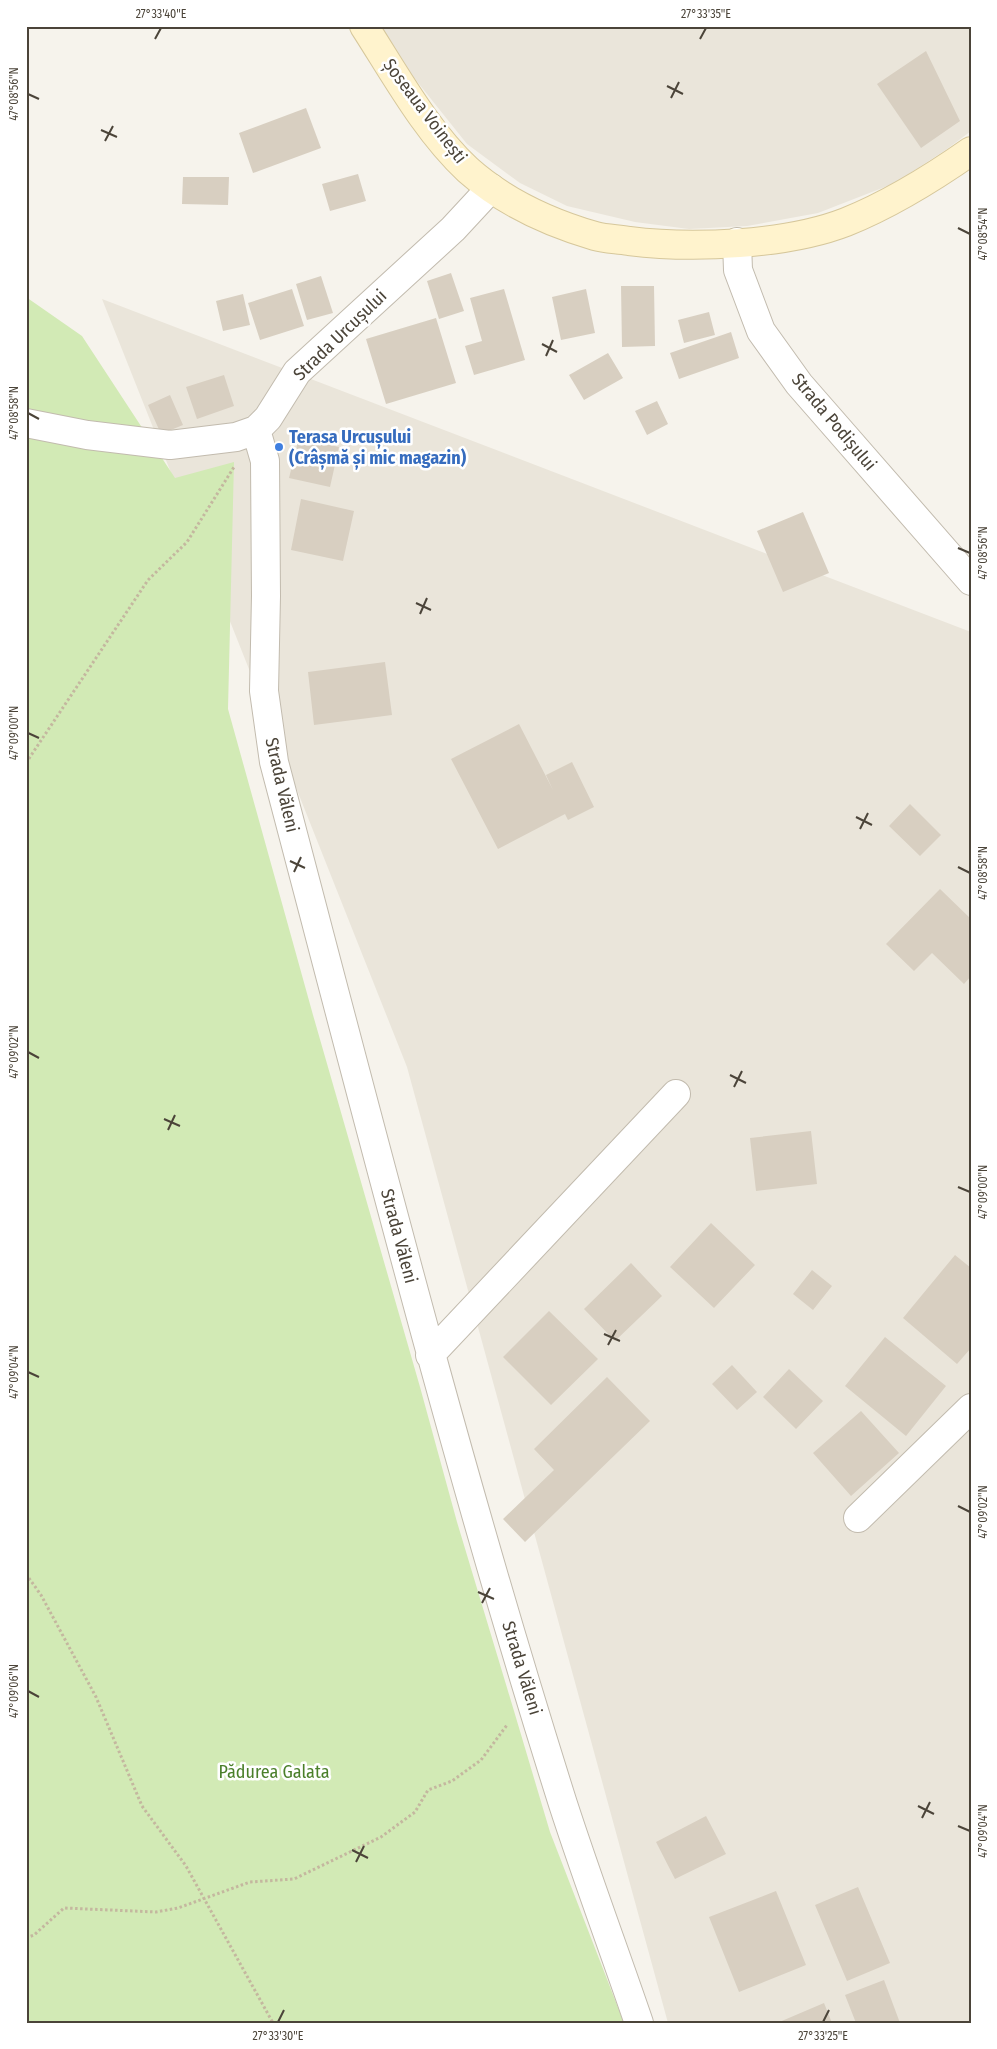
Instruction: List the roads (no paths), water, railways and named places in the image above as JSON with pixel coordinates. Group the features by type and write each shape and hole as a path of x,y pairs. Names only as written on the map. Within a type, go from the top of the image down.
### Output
{"main road":[{"name":"Șoseaua Voinești","path":"364,26 408,95 449,150 469,170 491,188 550,220 596,237 644,243 692,245 795,236 845,222 897,200 939,174 971,151"}],"street":[{"name":"Strada Urcușului","path":"256,430 268,418 297,372 452,229 491,188"},
{"name":"Strada Podișului","path":"737,242 738,270 761,331 799,384 971,581"},
{"path":"26,423 86,435 170,444 236,437 256,430"},
{"name":"Strada Văleni","path":"256,430 265,461 266,596 264,691 274,762 430,1355 564,1806 639,2023"},
{"path":"430,1355 676,1094"},
{"path":"858,1518 971,1408"}],"place":[{"name":"Terasa Urcușului (Crâșmă și mic magazin)","path":"279,447"}],"park label":[{"name":"Pădurea Galata","path":"274,1772"}]}
